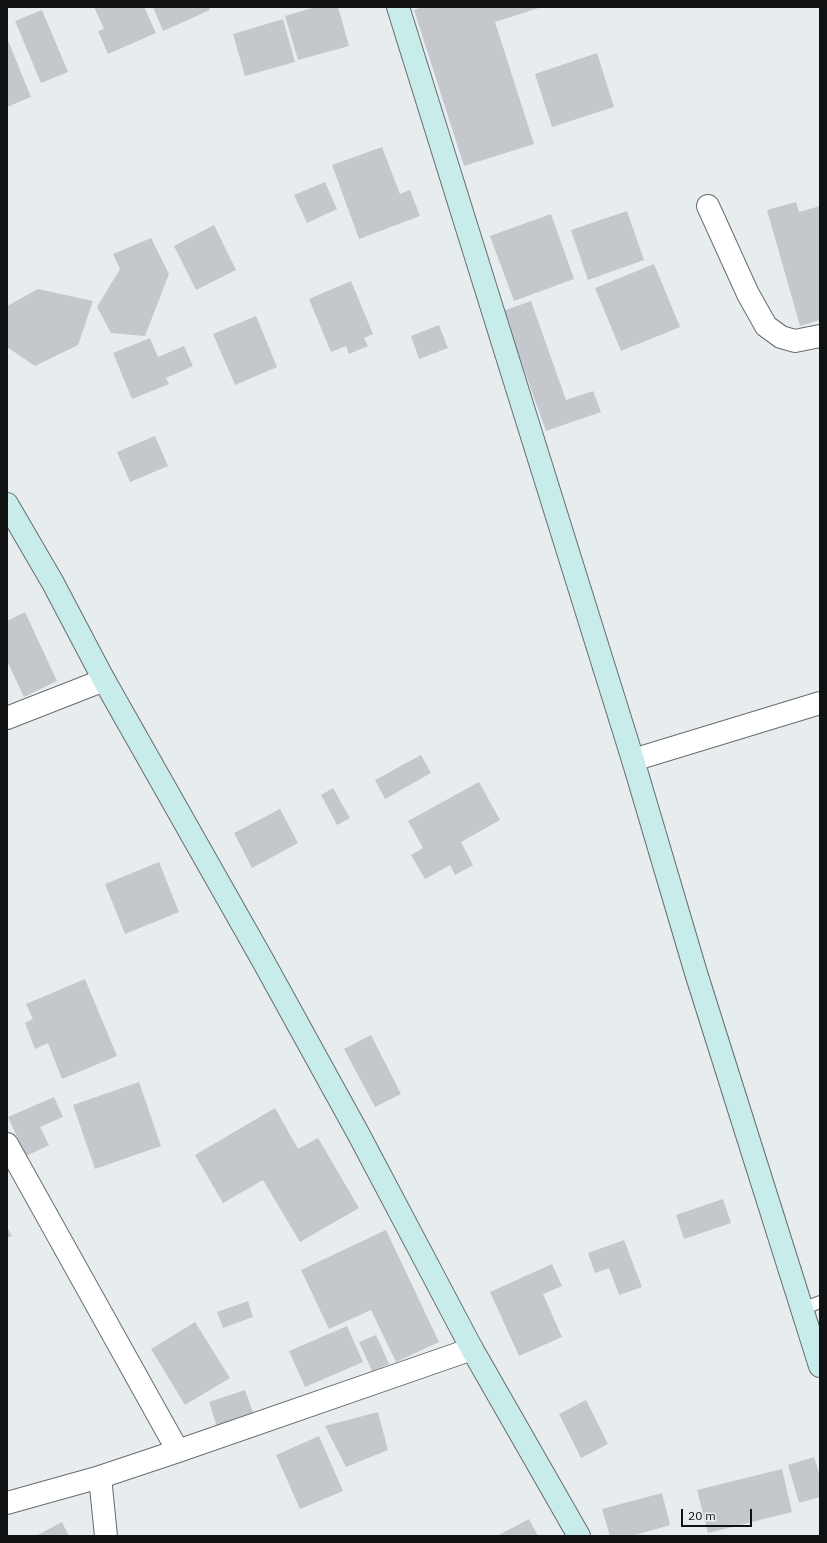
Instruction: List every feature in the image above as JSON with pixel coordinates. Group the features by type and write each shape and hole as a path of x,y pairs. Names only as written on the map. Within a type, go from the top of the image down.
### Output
{"main road":[{"path":"398,7 633,760 696,973 811,1306 820,1366"},
{"path":"7,504 53,583 104,680 266,966 359,1135 472,1349 579,1536"}],"street":[{"path":"708,206 748,294 766,326 781,337 795,341 820,336"},
{"path":"7,718 104,680"},
{"path":"633,760 820,703"},
{"path":"7,1144 178,1451"},
{"path":"7,1503 100,1477 472,1349"},
{"path":"100,1477 106,1536"}],"building":[{"path":"94,7 144,7 156,33 108,54 98,31 104,29"},
{"path":"153,7 208,7 210,10 163,31"},
{"path":"315,7 338,7 349,46 298,60 285,16"},
{"path":"423,7 542,7 495,22 534,144 464,166 414,10"},
{"path":"42,10 68,72 41,83 15,21"},
{"path":"283,19 295,62 245,76 233,34"},
{"path":"7,38 31,97 7,107"},
{"path":"597,53 614,107 552,127 535,74"},
{"path":"382,147 400,194 410,190 420,216 359,239 332,165"},
{"path":"325,182 337,209 307,223 294,195"},
{"path":"796,202 799,212 820,206 820,320 800,326 767,210"},
{"path":"627,211 644,260 588,280 571,230"},
{"path":"551,214 574,279 514,301 490,236"},
{"path":"214,225 236,270 196,290 174,246"},
{"path":"151,238 169,274 145,336 111,333 97,307 120,269 113,254"},
{"path":"654,264 680,327 621,351 595,288"},
{"path":"351,281 373,334 364,338 368,346 349,354 346,346 331,352 309,299"},
{"path":"38,289 93,301 78,345 35,366 7,347 7,306"},
{"path":"531,301 566,400 593,391 601,412 546,431 503,311"},
{"path":"256,316 277,367 235,385 213,334"},
{"path":"439,325 448,348 419,359 411,336"},
{"path":"150,338 158,357 184,346 193,366 166,378 169,384 132,399 113,353"},
{"path":"155,436 168,466 130,482 117,452"},
{"path":"25,612 57,681 24,697 7,661 7,621"},
{"path":"421,755 431,773 385,799 375,780"},
{"path":"479,782 500,820 461,842 473,865 455,875 450,865 425,879 411,855 423,848 408,821"},
{"path":"333,788 350,818 337,825 321,795"},
{"path":"280,809 298,843 252,868 234,833"},
{"path":"159,862 179,912 125,934 105,884"},
{"path":"85,979 117,1056 62,1079 48,1043 35,1049 25,1023 33,1019 26,1004"},
{"path":"371,1035 401,1094 375,1107 344,1049"},
{"path":"139,1082 161,1146 95,1169 73,1105"},
{"path":"54,1097 63,1117 40,1127 49,1145 26,1156 8,1117"},
{"path":"275,1108 298,1149 318,1138 359,1208 300,1242 263,1180 223,1203 195,1155"},
{"path":"723,1199 731,1223 684,1239 676,1215"},
{"path":"7,1227 12,1236 7,1238"},
{"path":"386,1230 439,1342 396,1362 371,1310 329,1329 301,1270"},
{"path":"624,1240 642,1287 619,1295 609,1268 595,1273 588,1253"},
{"path":"552,1264 562,1286 543,1294 562,1337 519,1356 490,1292"},
{"path":"248,1301 253,1317 223,1328 217,1312"},
{"path":"195,1322 230,1378 185,1405 151,1349"},
{"path":"347,1326 363,1362 305,1387 289,1351"},
{"path":"376,1335 389,1364 372,1371 359,1342"},
{"path":"245,1390 254,1415 217,1427 209,1402"},
{"path":"586,1400 608,1444 581,1458 559,1414"},
{"path":"378,1412 388,1450 346,1467 325,1426"},
{"path":"319,1436 343,1491 300,1509 276,1455"},
{"path":"814,1457 820,1476 820,1497 799,1503 788,1465"},
{"path":"782,1469 792,1512 708,1533 697,1490"},
{"path":"662,1493 670,1525 632,1536 610,1536 602,1509"},
{"path":"529,1519 538,1536 497,1536"},
{"path":"62,1522 69,1536 36,1536"}]}
